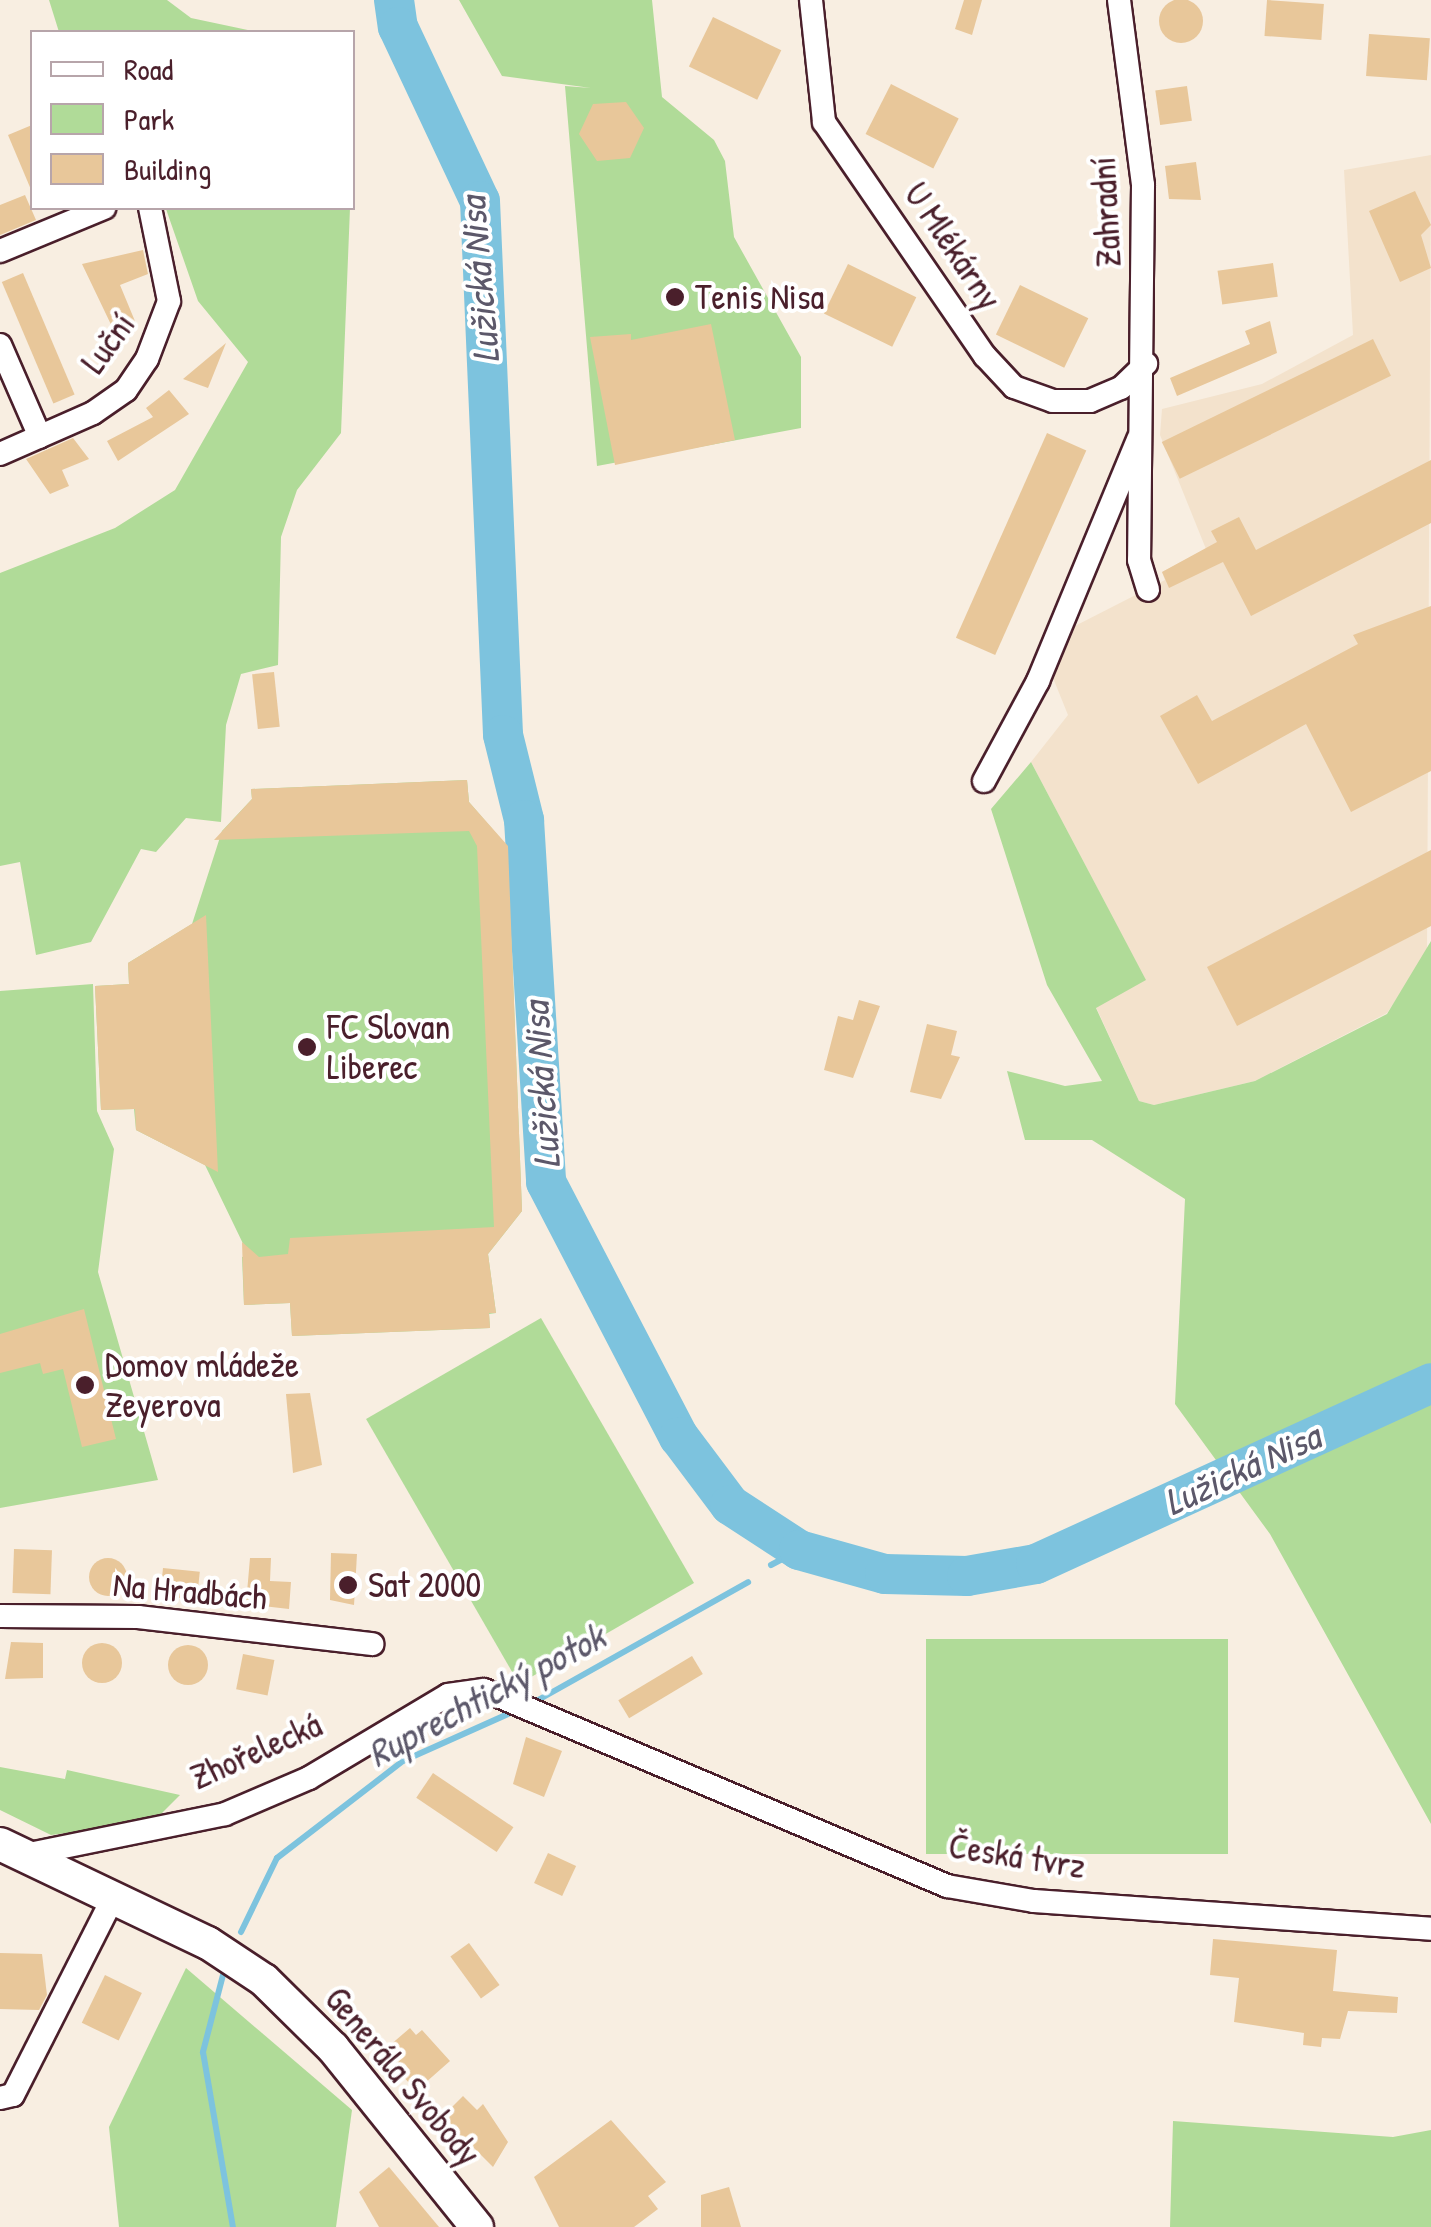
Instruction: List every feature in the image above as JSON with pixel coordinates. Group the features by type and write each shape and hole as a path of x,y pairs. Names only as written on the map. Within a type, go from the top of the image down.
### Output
{"main road":[{"name":"Zhořelecká","path":"12,1850 208,1943 264,1980"},
{"name":"Generála Svobody","path":"264,1980 333,2048 464,2222"}],"street":[{"name":"U Mlékárny","path":"811,0 824,122 984,356 1014,387 1053,401 1090,401 1121,388 1146,364"},
{"name":"Zahradní","path":"1119,0 1143,185 1146,364 1139,560 1148,590"},
{"path":"0,251 99,210"},
{"name":"Luční","path":"0,454 126,390 164,327 169,283 151,210"},
{"path":"0,345 40,437"},
{"name":"Zahradní","path":"984,781 1038,680 1145,422"},
{"name":"Na Hradbách","path":"0,1616 138,1618 372,1644"},
{"name":"Zhořelecká","path":"12,1850 225,1814 309,1778 448,1695 484,1690 508,1697"},
{"name":"Česká tvrz","path":"508,1697 548,1718 978,1893 1431,1929"},
{"path":"0,2098 14,2095 112,1900"}],"shaded area":[{"path":"1431,155 1427,954 1387,1013 1255,1081 1154,1105 1139,1101 1096,1007 1145,979 1031,762 1068,715 1051,673 1069,629 1165,580 1162,572 1206,549 1160,435 1162,409 1262,384 1353,335 1344,170"}],"green space":[{"path":"49,0 167,0 191,18 248,30 58,30"},
{"name":"Tenis Nisa","path":"459,0 652,0 662,97 714,140 725,161 734,237 801,357 801,428 597,466 565,86 591,88 502,76"},
{"path":"166,210 350,210 341,433 297,490 281,537 278,665 241,674 226,725 221,822 186,818 156,852 141,849 91,942 36,955 20,862 0,866 0,573 115,528 175,490 248,362 198,301"},
{"path":"1031,762 1146,980 1096,1008 1139,1101 1154,1105 1255,1081 1387,1014 1431,941 1431,1824 1270,1534 1175,1404 1185,1199 1092,1140 1025,1140 1007,1071 1065,1086 1102,1081 1047,985 991,809"},
{"name":"FC Slovan Liberec","path":"467,780 469,802 508,847 522,1211 488,1254 496,1313 489,1314 490,1328 292,1336 290,1303 244,1305 242,1257 249,1256 205,1165 136,1130 134,1109 101,1110 95,986 129,984 128,963 192,924 222,831 252,799 251,789"},
{"path":"93,984 97,1111 114,1149 98,1272 158,1480 0,1508 0,991"},
{"path":"541,1318 694,1583 519,1684 366,1419"},
{"path":"926,1639 1228,1639 1228,1854 926,1854"},
{"path":"0,1767 65,1779 67,1770 180,1795 160,1815 129,1825 51,1835 0,1810"},
{"path":"186,1968 352,2110 336,2227 119,2227 109,2127"},
{"path":"1173,2121 1393,2137 1431,2130 1431,2227 1170,2227"}],"building":[{"path":"1181,-1 1196,6 1203,21 1196,36 1181,43 1166,36 1159,21 1166,6"},
{"path":"964,0 982,0 972,35 955,29"},
{"path":"1267,0 1324,4 1321,40 1264,36"},
{"path":"713,17 781,50 757,100 689,66"},
{"path":"1369,34 1430,38 1427,80 1366,76"},
{"path":"891,84 959,119 933,168 866,134"},
{"path":"1187,86 1192,121 1160,125 1155,90"},
{"path":"626,102 644,128 630,158 597,161 579,134 593,104"},
{"path":"30,126 30,187 8,135"},
{"path":"1196,162 1201,200 1169,199 1165,166"},
{"path":"1415,191 1431,225 1421,235 1431,268 1400,282 1369,211"},
{"path":"25,195 36,220 0,235 0,205"},
{"path":"143,250 148,274 120,285 137,326 116,335 82,264"},
{"path":"1273,263 1278,297 1222,304 1218,271"},
{"path":"848,264 916,297 892,347 824,313"},
{"path":"23,273 75,395 53,403 2,282"},
{"path":"1020,285 1088,318 1064,368 996,334"},
{"path":"1270,321 1277,353 1177,396 1170,378 1250,344 1245,331"},
{"path":"711,324 735,440 615,465 590,337 631,334 631,340"},
{"path":"1373,339 1391,376 1180,479 1162,442"},
{"path":"226,343 208,388 183,379"},
{"path":"169,390 189,414 118,461 107,441 153,417 146,408"},
{"path":"1047,433 1086,450 995,655 956,638"},
{"path":"73,438 89,459 62,470 69,486 50,494 26,459"},
{"path":"1431,460 1431,523 1251,616 1223,562 1169,588 1162,572 1217,542 1211,531 1239,517 1256,550"},
{"path":"1431,606 1431,771 1351,812 1306,724 1198,784 1160,716 1197,695 1212,721 1358,644 1353,635"},
{"path":"274,672 280,727 258,729 252,674"},
{"path":"467,780 469,802 508,846 522,1211 488,1254 496,1313 489,1313 490,1328 292,1336 290,1303 244,1305 242,1242 259,1257 288,1254 290,1238 494,1227 477,846 469,831 214,840 252,799 251,789"},
{"path":"1431,850 1431,926 1237,1026 1207,967"},
{"path":"206,915 218,1172 136,1130 135,1109 101,1110 95,986 129,984 128,963"},
{"path":"859,1000 880,1006 853,1078 824,1070 838,1016 853,1020"},
{"path":"927,1024 957,1031 951,1055 960,1057 941,1099 910,1092"},
{"name":"Domov mládeže Zeyerova","path":"84,1309 116,1439 82,1447 63,1369 43,1374 40,1363 0,1373 0,1334"},
{"path":"310,1393 322,1465 293,1473 286,1394"},
{"path":"14,1549 52,1550 50,1594 12,1593"},
{"path":"331,1553 357,1554 354,1605 330,1600"},
{"path":"108,1558 122,1563 127,1577 122,1591 108,1596 94,1591 89,1577 94,1563"},
{"path":"250,1558 271,1558 270,1581 291,1582 289,1609 246,1604"},
{"path":"163,1568 200,1572 197,1600 160,1596"},
{"path":"11,1642 43,1643 43,1678 5,1679"},
{"path":"102,1643 116,1649 122,1663 116,1677 102,1683 88,1677 82,1663 88,1649"},
{"path":"188,1645 202,1651 208,1665 202,1679 188,1685 174,1679 168,1665 174,1651"},
{"path":"243,1654 274,1660 268,1695 236,1689"},
{"path":"692,1656 703,1674 629,1718 618,1700"},
{"path":"526,1737 562,1751 544,1797 513,1784"},
{"path":"433,1773 513,1827 497,1852 416,1798"},
{"path":"548,1853 576,1866 562,1896 534,1883"},
{"path":"1213,1939 1337,1950 1333,1991 1398,1997 1397,2013 1348,2011 1340,2039 1322,2038 1321,2047 1303,2045 1304,2033 1234,2022 1239,1978 1210,1975"},
{"path":"469,1943 500,1985 481,1999 450,1957"},
{"path":"0,1953 42,1954 47,1995 39,2010 0,2009"},
{"path":"105,1975 142,1993 119,2041 82,2023"},
{"path":"410,2028 416,2035 422,2030 450,2061 416,2091 382,2052"},
{"path":"463,2096 477,2110 483,2104 508,2142 493,2167 473,2147 468,2151 443,2116"},
{"path":"611,2120 666,2182 648,2196 658,2209 634,2227 559,2227 534,2177"},
{"path":"389,2167 439,2227 379,2227 359,2192"},
{"path":"729,2187 741,2227 701,2227 701,2195"}],"waterway":[{"name":"Lužická Nisa","path":"394,0 398,27 480,201 503,735 524,820 546,1182 679,1437 730,1505 799,1550 885,1574 967,1576 1036,1564 1431,1383"},
{"name":"Ruprechtický potok","path":"771,1565 799,1550"},
{"name":"Ruprechtický potok","path":"531,1704 748,1582"},
{"name":"Ruprechtický potok","path":"241,1932 277,1858 403,1761 515,1711"},
{"name":"Ruprechtický potok","path":"223,1975 203,2052 233,2227"}],"place":[{"name":"Tenis Nisa","path":"675,297"},
{"name":"FC Slovan Liberec","path":"307,1047"},
{"name":"Domov mládeže Zeyerova","path":"85,1385"},
{"name":"Sat 2000","path":"348,1585"}]}
